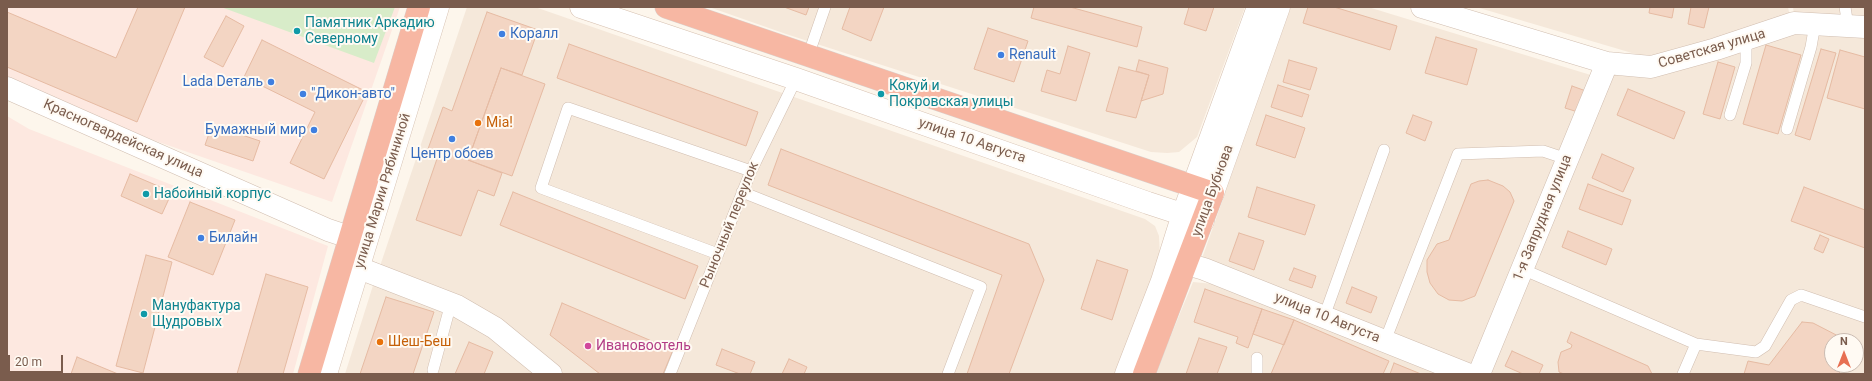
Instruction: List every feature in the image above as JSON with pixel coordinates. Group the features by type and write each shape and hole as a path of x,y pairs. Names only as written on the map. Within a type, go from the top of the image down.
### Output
{"highway":[{"name":"улица Марии Рябининой","path":"309,374 419,7"},
{"name":"улица 10 Августа","path":"666,7 1203,190"},
{"name":"улица Бубнова","path":"1144,374 1204,221 1203,190"}],"street":[{"name":"улица Марии Рябининой","path":"326,374 360,268 438,7"},
{"name":"улица 10 Августа","path":"581,7 796,79 1204,221"},
{"name":"улица Бубнова","path":"1203,190 1258,7"},
{"name":"улица Бубнова","path":"1126,374 1162,281 1183,214 1203,190 1279,7"},
{"name":"Советская улица","path":"1422,7 1607,63 1651,66 1746,40 1800,18 1853,20"},
{"path":"796,79 808,56"},
{"name":"1-я Запрудная улица","path":"1479,374 1607,63"},
{"name":"Красногвардейская улица","path":"7,88 328,230 349,237"},
{"name":"улица 10 Августа","path":"1187,264 1204,269 1467,374"},
{"path":"360,268 451,303 495,328 551,374"}],"lane":[{"path":"808,56 825,7"},
{"path":"1787,129 1811,47 1800,18"},
{"path":"1730,114 1746,63 1746,40"},
{"name":"Рыночный переулок","path":"670,374 742,192 796,79"},
{"path":"718,254 541,188 568,108 751,171"},
{"path":"1324,317 1384,150"},
{"path":"1385,341 1458,154 1543,151 1567,158"},
{"path":"742,192 981,287 948,374"},
{"path":"1522,269 1696,344 1756,352 1765,346 1791,300 1801,294 1865,317"},
{"path":"433,370 451,303"},
{"path":"1683,374 1696,344"},
{"path":"1256,358 1257,374"}],"shaded area":[{"path":"7,7 400,7 332,202 40,101 7,84"},
{"path":"467,7 535,7 1145,219 1155,226 1159,236 1160,258 1115,374 554,374 378,272"},
{"path":"709,7 1245,7 1197,137 1179,152 1167,153 1151,152 786,34"},
{"path":"1291,7 1368,7 1594,76 1475,366 1200,264"},
{"path":"1476,7 1788,7 1791,23 1649,58"},
{"path":"1793,7 1865,7 1865,26 1795,22"},
{"path":"1794,26 1865,30 1865,374 1494,374 1488,371 1607,74 1648,78"},
{"path":"7,116 29,129 328,246 293,374 7,374"},
{"path":"376,276 457,308 547,374 345,374"},
{"path":"1193,282 1214,284 1440,374 1155,374"}],"green space":[{"path":"221,7 395,7 374,63"}],"building":[{"path":"138,7 185,7 137,122 7,67 7,12 116,58"},
{"path":"784,7 809,7 806,15"},
{"path":"850,7 884,7 871,41 842,29"},
{"path":"1034,7 1070,7 1142,27 1137,47 1031,18"},
{"path":"1189,7 1214,7 1206,31 1184,24"},
{"path":"1308,7 1334,7 1397,26 1390,50 1303,23"},
{"path":"1650,7 1674,7 1672,18 1649,13"},
{"path":"1691,7 1709,7 1704,28 1688,24"},
{"path":"487,12 538,30 522,75 501,68 468,160 502,173 494,196 478,190 461,236 416,220 439,153 428,149 443,107 452,111"},
{"path":"226,16 244,26 223,67 204,57"},
{"name":"Renault","path":"988,28 1028,41 1014,82 974,69"},
{"path":"1436,37 1477,49 1467,85 1425,73"},
{"path":"262,40 367,92 324,179 290,163 315,112 244,77"},
{"path":"569,44 758,112 746,146 557,78"},
{"path":"1766,45 1801,55 1778,134 1743,124"},
{"path":"1068,46 1090,53 1076,101 1041,91 1047,70 1060,74"},
{"path":"1821,49 1836,53 1810,140 1795,135"},
{"path":"1840,50 1865,57 1865,109 1827,98"},
{"path":"1139,60 1168,68 1163,94 1141,101 1149,75 1136,71"},
{"path":"1289,60 1317,68 1310,90 1283,82"},
{"path":"1718,62 1735,67 1720,119 1703,114"},
{"path":"1119,67 1149,75 1136,118 1106,111"},
{"path":"501,68 545,84 512,176 468,160"},
{"path":"1278,85 1309,95 1302,117 1271,107"},
{"path":"1572,86 1586,91 1578,112 1565,108"},
{"path":"1628,89 1685,112 1674,139 1617,115"},
{"path":"1266,115 1305,128 1295,158 1256,145"},
{"path":"1413,115 1432,122 1425,141 1406,133"},
{"path":"212,125 260,141 253,161 205,145"},
{"path":"781,149 1029,244 1044,280 1009,374 967,374 1002,275 768,185"},
{"path":"1602,154 1634,168 1623,192 1592,178"},
{"path":"130,174 172,192 162,214 121,196"},
{"path":"1488,180 1503,186 1510,192 1514,201 1475,296 1462,301 1449,300 1438,294 1430,283 1427,272 1427,260 1437,244 1449,240 1471,184"},
{"path":"1588,184 1631,200 1622,225 1579,209"},
{"path":"1257,187 1315,205 1305,235 1248,217"},
{"path":"1804,187 1865,210 1865,248 1791,221"},
{"path":"513,192 698,266 685,299 500,225"},
{"name":"Билайн","path":"190,202 235,220 213,275 168,257"},
{"path":"1568,231 1612,249 1606,265 1562,247"},
{"path":"1239,233 1264,241 1254,270 1229,261"},
{"path":"1820,235 1829,239 1823,253 1814,249"},
{"path":"146,255 172,262 143,373 116,366"},
{"path":"1097,260 1128,270 1112,320 1081,309"},
{"path":"1294,268 1316,276 1312,288 1289,280"},
{"path":"266,274 308,287 283,374 237,374"},
{"path":"1352,287 1377,297 1371,313 1346,303"},
{"path":"1205,289 1262,309 1248,348 1236,343 1238,337 1194,322"},
{"path":"386,297 434,312 413,374 360,374"},
{"path":"562,303 673,350 663,374 600,374 550,335"},
{"path":"1262,309 1294,320 1284,345 1253,334"},
{"path":"1294,320 1389,361 1383,374 1271,374"},
{"path":"1802,322 1813,323 1832,333 1824,333 1824,373 1839,374 1744,374 1748,361 1769,365"},
{"path":"1571,332 1648,366 1652,374 1564,374 1559,372 1558,362 1561,352 1571,348 1572,345 1567,342"},
{"path":"1199,338 1227,347 1217,374 1186,374"},
{"path":"469,342 493,352 484,374 455,374"},
{"path":"722,349 755,362 750,374 740,374 716,365"},
{"path":"1512,351 1543,365 1539,374 1523,374 1505,366"},
{"path":"77,357 118,374 71,374"},
{"path":"789,359 807,367 804,374 782,374"},
{"path":"1394,363 1421,374 1390,374"}],"place":[{"name":"Памятник Аркадию Северному","path":"297,31"},
{"name":"Коралл","path":"502,34"},
{"name":"Renault","path":"1001,55"},
{"name":"Lada Dеталь","path":"271,82"},
{"name":"\"Дикон-авто\"","path":"303,94"},
{"name":"Кокуй и Покровская улицы","path":"881,94"},
{"name":"Mia!","path":"478,123"},
{"name":"Бумажный мир","path":"314,130"},
{"name":"Центр обоев","path":"452,139"},
{"name":"Набойный корпус","path":"146,194"},
{"name":"Билайн","path":"201,238"},
{"name":"Мануфактура Щудровых","path":"144,314"},
{"name":"Шеш-Беш","path":"380,342"},
{"name":"Ивановоотель","path":"588,346"}]}
